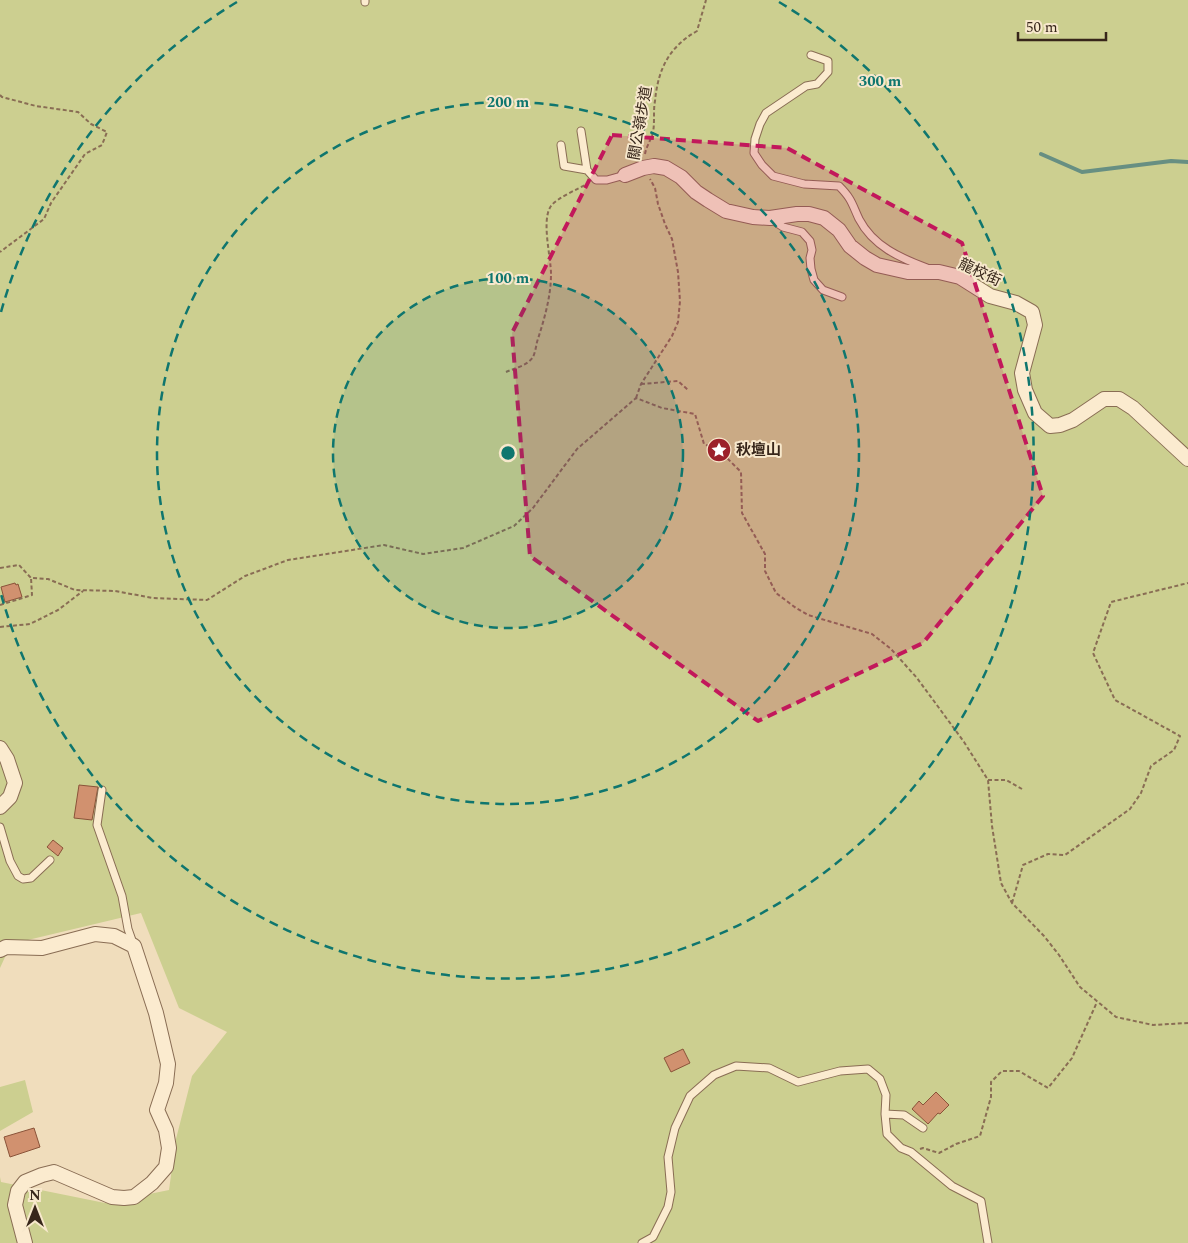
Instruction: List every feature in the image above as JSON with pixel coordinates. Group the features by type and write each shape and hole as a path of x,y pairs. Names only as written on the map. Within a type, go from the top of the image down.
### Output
{"street":[{"name":"龍校街","path":"625,175 654,166 666,168 681,177 696,192 726,210 770,218 797,214 809,214 824,218 839,230 850,246 877,265 908,272 939,272 960,277 990,296 1016,303 1032,312 1035,325 1022,373 1025,390 1035,413 1050,426 1060,425 1073,420 1104,399 1119,399 1133,408 1188,459"},
{"path":"0,748 7,759 15,783 10,797 0,807"},
{"path":"0,950 6,947 42,948 95,934 114,936 134,946 156,1013 168,1064 166,1083 157,1110 166,1130 169,1148 166,1166 152,1183 134,1197 112,1198 54,1172 42,1174 24,1182 18,1191 16,1205 26,1243"}],"lane":[{"path":"811,55 828,61 828,72 817,84 806,86 766,113 755,139 754,153 773,176 804,184 839,186 853,204 860,220 870,235 883,247 905,260 939,272"},
{"path":"581,131 587,170 596,180 607,180 625,175"},
{"path":"561,145 564,166 587,170"},
{"path":"770,218 783,227 802,232 810,241 812,250 810,258 811,269 814,280 823,290 842,297"},
{"path":"102,790 97,825 122,896 128,930 134,946"},
{"path":"0,827 10,861 18,876 23,879 31,878 50,860"},
{"path":"642,1243 653,1236 668,1207 671,1192 668,1157 675,1128 690,1096 714,1075 736,1066 769,1068 798,1082 840,1071 868,1069 880,1079 886,1095 887,1134 901,1148 911,1152 952,1186 981,1201 988,1243"},
{"path":"885,1114 904,1115 923,1128"}],"path":[{"name":"關公嶺步道","path":"636,398 641,384 672,336 678,322 680,301 678,272 672,240 658,204 655,188 643,168 645,152 653,132 655,100 660,75 668,56 684,38 697,31 706,0"},
{"path":"0,95 36,106 78,112 91,124 107,132 102,145 86,154 51,203 44,219 0,252"},
{"path":"506,372 526,364 533,357 542,326 550,294 551,274 546,224 547,214 552,205 571,192 596,180"},
{"path":"641,384 678,381 688,390"},
{"path":"31,578 48,579 75,590 115,591 153,598 207,600 245,576 288,560 384,545 423,554 463,548 514,526 533,508 577,449 636,398 662,408 695,414 704,444 719,450 741,472 742,512 764,554 764,572 776,593 808,615 872,634 891,649 917,678 964,742 988,780 992,826 1001,883 1012,903 1044,936 1080,987 1116,1017 1153,1026 1188,1023"},
{"path":"0,568 19,565 31,578 32,595 0,605"},
{"path":"1012,903 1023,865 1048,854 1065,855 1130,809 1141,793 1151,766 1174,750 1180,736 1115,700 1093,653 1111,602 1188,583"},
{"path":"0,627 30,624 58,610 83,590"},
{"path":"988,780 1006,780 1022,788"},
{"path":"911,1152 922,1148 939,1152 980,1136 991,1097 991,1082 1002,1071 1019,1071 1048,1088 1072,1058 1097,1001"}],"highlighted area":[{"path":"612,135 787,148 962,243 1043,496 923,643 758,721 530,556 512,333"}],"green space":[{"path":"0,0 1188,0 1188,1243 0,1243 0,1177 1,1182 105,1203 169,1190 176,1139 192,1076 227,1032 179,1008 141,913 11,944 0,968"},
{"path":"25,1080 33,1112 0,1131 0,1087"}],"building":[{"path":"15,583 16,585 18,584 22,597 5,602 1,587"},
{"path":"79,785 98,787 92,820 74,818"},
{"path":"53,840 63,848 58,856 47,847"},
{"path":"683,1049 690,1063 671,1072 664,1058"},
{"path":"936,1092 949,1105 928,1124 912,1109 919,1101 923,1105"},
{"path":"34,1128 40,1147 10,1157 4,1137"}],"waterway":[{"path":"1041,154 1082,172 1171,161 1188,162"}],"place":[{"name":"秋壇山","path":"719,450"}]}
